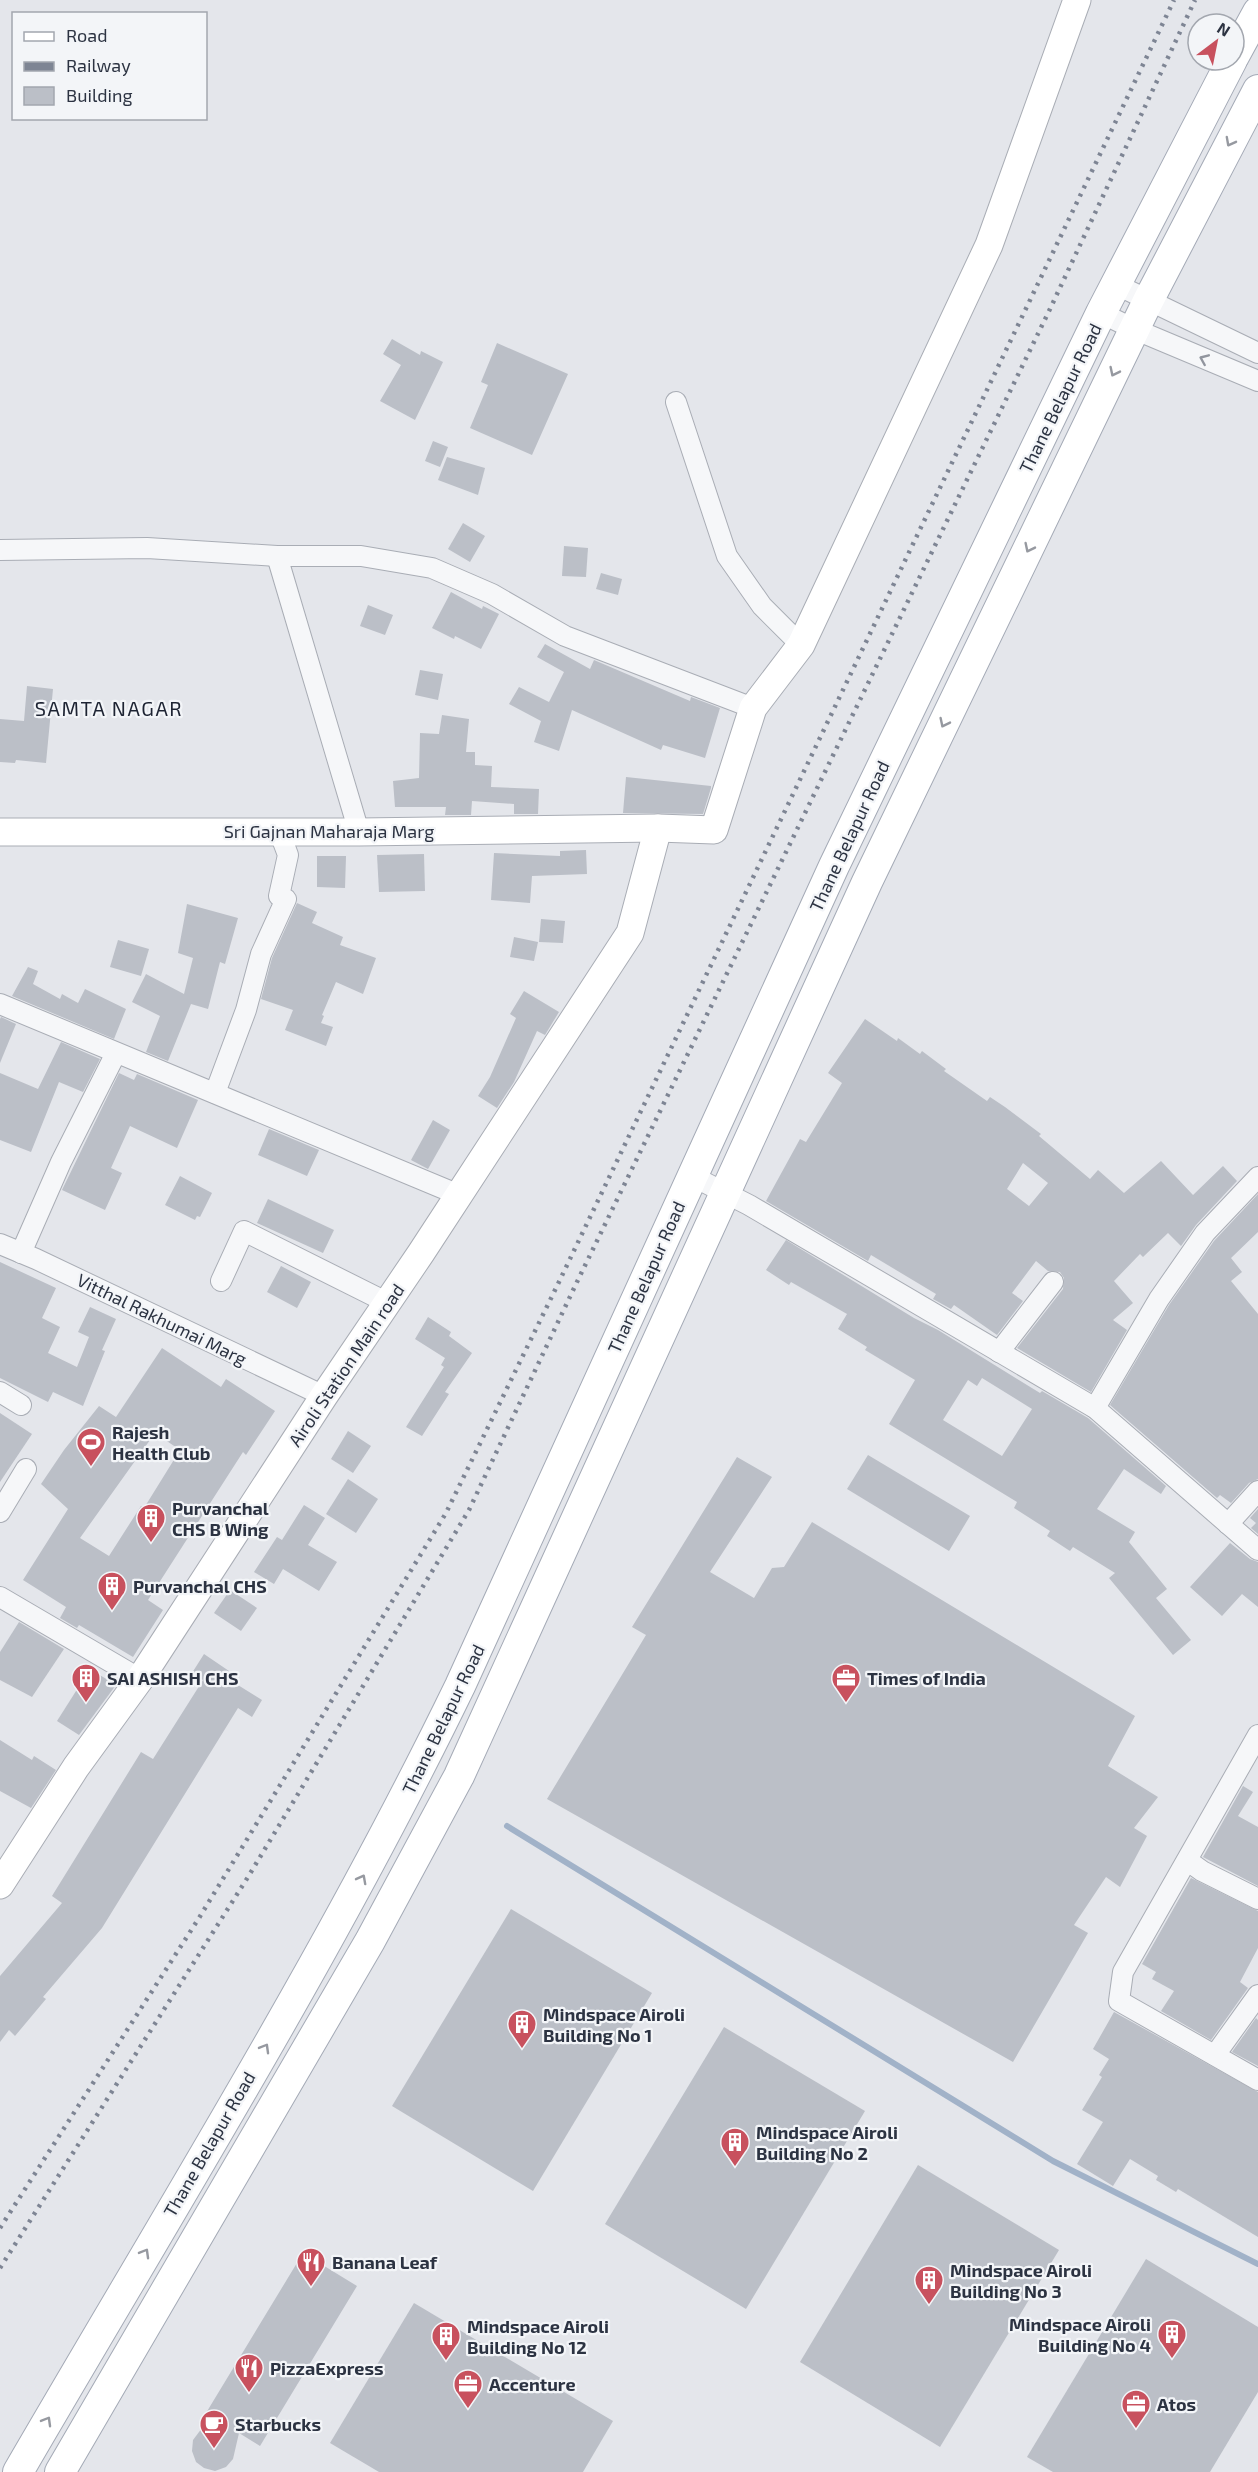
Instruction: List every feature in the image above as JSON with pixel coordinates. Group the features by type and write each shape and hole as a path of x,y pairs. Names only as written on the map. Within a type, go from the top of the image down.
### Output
{"main road":[{"name":"Thane Belapur Road","path":"1246,34 1258,12"},
{"name":"Thane Belapur Road","path":"18,2472 338,1923 412,1786 460,1686 834,866 1115,284 1226,72"},
{"name":"Thane Belapur Road","path":"60,2472 370,1941 459,1776 867,882 1148,301 1258,90"}],"street":[{"path":"0,550 147,548 278,556 361,556 432,568 492,594 565,636 753,708 801,645 988,245 1077,0"},
{"path":"1115,284 1258,353"},
{"path":"1101,313 1134,330 1258,381"},
{"path":"676,402 728,556 762,606 801,645"},
{"path":"278,556 359,832"},
{"name":"Sri Gajnan Maharaja Marg","path":"0,832 359,832 658,828 714,830 753,708"},
{"name":"Airoli Station Main road","path":"0,1885 76,1767 140,1679 630,933 658,828"},
{"path":"214,1093 246,1010 261,954 286,898 279,896 288,855 279,831"},
{"path":"0,1004 459,1195"},
{"path":"21,1253 61,1162 116,1053"},
{"path":"692,1176 726,1192 1095,1408 1258,1550"},
{"path":"1095,1408 1159,1299 1205,1233 1258,1177"},
{"path":"221,1281 244,1231 388,1303"},
{"name":"Vitthal Rakhumai Marg","path":"0,1244 324,1396"},
{"path":"999,1352 1053,1282"},
{"path":"0,1392 21,1405"},
{"path":"0,1512 26,1469"},
{"path":"1228,1524 1258,1491"},
{"path":"0,1597 140,1679"},
{"path":"1256,1746 1123,1972 1119,2001 1258,2080"},
{"path":"1188,1861 1202,1871 1258,1899"},
{"path":"1215,2055 1258,1995"}],"building":[{"path":"392,339 420,355 421,351 443,362 415,420 380,401 401,365 383,354"},
{"path":"497,343 568,374 532,455 470,428 488,385 481,382"},
{"path":"433,441 448,447 440,467 425,461"},
{"path":"447,457 485,468 478,495 438,480"},
{"path":"463,523 485,536 470,562 448,549"},
{"path":"564,546 588,548 586,577 562,576"},
{"path":"601,573 622,579 618,595 596,589"},
{"path":"451,592 482,609 483,606 499,614 481,649 432,628"},
{"path":"368,605 393,615 385,635 360,626"},
{"path":"545,644 590,669 594,660 690,701 691,697 720,708 705,758 663,745 661,750 572,710 559,751 534,742 541,721 509,704 519,687 549,702 564,672 537,657"},
{"path":"420,670 443,674 438,700 415,695"},
{"path":"27,686 53,689 46,763 16,760 15,763 0,762 0,719 24,721"},
{"path":"442,715 469,719 466,752 475,752 475,765 492,766 491,787 539,789 538,814 514,814 514,804 472,801 471,815 445,815 446,807 395,807 393,781 419,778 420,733 439,734"},
{"path":"626,777 711,786 711,788 703,814 623,813"},
{"path":"586,850 587,874 532,876 530,903 491,900 494,853 560,856 560,851"},
{"path":"424,854 425,891 379,892 377,855"},
{"path":"317,856 346,856 345,888 317,887"},
{"path":"297,903 317,912 312,923 343,937 340,945 376,958 363,994 336,982 322,1015 324,1016 321,1023 333,1027 326,1046 285,1030 293,1010 261,999 272,958"},
{"path":"187,904 238,918 225,964 220,962 208,1009 191,1004 168,1061 146,1052 160,1016 132,1002 146,974 184,994 193,958 178,953"},
{"path":"541,919 565,921 563,943 539,942"},
{"path":"514,937 538,942 534,961 510,957"},
{"path":"118,940 149,949 141,976 110,967"},
{"path":"28,967 38,971 33,984 60,999 62,994 78,1003 85,989 126,1009 114,1039 12,996"},
{"path":"524,991 559,1012 545,1035 537,1031 514,1082 497,1108 478,1096 490,1077 516,1018 510,1014"},
{"path":"1,1017 16,1024 0,1063 0,1019"},
{"path":"865,1019 920,1054 922,1051 946,1069 944,1071 987,1101 990,1097 1005,1107 1041,1134 1039,1136 1090,1179 1098,1170 1124,1193 1161,1161 1193,1195 1223,1166 1237,1181 1196,1225 1181,1246 1168,1233 1143,1257 1140,1254 1114,1281 1133,1303 1113,1320 1127,1330 1091,1392 1017,1348 1063,1289 1064,1278 1060,1272 1048,1271 1036,1261 1012,1293 1023,1301 997,1335 954,1305 951,1309 933,1299 936,1294 871,1255 868,1261 766,1201 800,1139 806,1142 842,1083 828,1073","holes":["1023,1163 1048,1183 1029,1206 1007,1189"]},
{"path":"61,1042 100,1059 83,1092 59,1082 31,1152 0,1140 0,1073 38,1089"},
{"path":"119,1073 134,1080 137,1074 198,1100 177,1148 130,1126 111,1168 122,1173 105,1210 62,1190"},
{"path":"433,1120 450,1130 428,1169 411,1160"},
{"path":"269,1129 319,1150 307,1176 258,1155"},
{"path":"180,1176 212,1193 200,1217 197,1216 195,1220 165,1205"},
{"path":"1258,1194 1258,1232 1231,1258 1242,1272 1231,1281 1258,1314 1258,1479 1249,1483 1231,1503 1220,1495 1217,1498 1110,1405 1169,1305 1214,1241"},
{"path":"268,1199 334,1230 323,1253 257,1223"},
{"path":"786,1240 1040,1393 1042,1391 1088,1418 1166,1486 1161,1494 1124,1469 1097,1509 1135,1532 1129,1542 1167,1589 1156,1598 1191,1640 1173,1655 1109,1578 1115,1573 1073,1547 1070,1551 1047,1536 1050,1531 1014,1508 1017,1502 889,1424 915,1380 865,1350 867,1347 838,1329 847,1314 791,1282 789,1285 766,1270","holes":["982,1378 1032,1409 1002,1456 943,1420 968,1380 977,1386"]},
{"path":"0,1262 56,1288 42,1318 60,1327 48,1353 77,1367 89,1337 78,1332 90,1307 116,1319 102,1350 105,1351 83,1406 53,1392 48,1402 0,1378"},
{"path":"281,1266 311,1282 297,1308 267,1292"},
{"path":"428,1317 451,1332 449,1336 472,1353 445,1392 449,1394 422,1436 406,1427 444,1367 441,1365 445,1358 415,1339"},
{"path":"162,1348 221,1387 226,1379 275,1411 246,1455 243,1452 148,1600 163,1610 133,1657 79,1625 77,1628 60,1618 66,1607 23,1580 68,1509 41,1484 64,1450 99,1406 116,1417","holes":["155,1433 180,1450 144,1508 141,1506 109,1556 80,1538"]},
{"path":"0,1413 32,1434 0,1482"},
{"path":"348,1431 371,1446 353,1473 331,1459"},
{"path":"868,1455 970,1516 949,1551 847,1489"},
{"path":"737,1457 772,1477 710,1572 754,1598 772,1568 784,1567 812,1522 1135,1716 1108,1766 1158,1797 1134,1828 1147,1836 1120,1887 1106,1877 1074,1925 1088,1933 1013,2062 547,1799 646,1635 632,1627"},
{"path":"348,1479 378,1499 356,1533 326,1514"},
{"path":"304,1505 325,1518 308,1545 337,1562 319,1591 283,1569 274,1584 254,1572 277,1537 282,1540"},
{"path":"1258,1509 1258,1534 1251,1528 1256,1523 1250,1518"},
{"path":"1230,1543 1250,1559 1258,1562 1258,1607 1242,1594 1222,1616 1190,1587"},
{"path":"230,1590 257,1608 241,1631 214,1613"},
{"path":"19,1622 64,1649 32,1697 0,1680 0,1652"},
{"path":"204,1654 229,1671 225,1677 262,1700 252,1717 238,1708 102,1928 43,1997 46,1999 15,2036 9,2030 0,2042 0,1976 62,1903 52,1896 141,1752 153,1759 203,1680 192,1673"},
{"name":"SAI ASHISH CHS","path":"90,1669 116,1685 79,1735 57,1721"},
{"path":"0,1740 32,1760 34,1756 56,1770 31,1808 0,1791"},
{"path":"1243,1786 1253,1792 1238,1816 1258,1827 1258,1886 1203,1857"},
{"path":"1191,1878 1258,1911 1258,1948 1240,1982 1248,1988 1211,2040 1161,2011 1174,1991 1152,1979 1156,1972 1142,1964"},
{"name":"Mindspace Airoli Building No 1","path":"511,1909 652,1993 533,2191 392,2106"},
{"path":"1114,2012 1258,2092 1258,2237 1178,2189 1176,2192 1156,2180 1158,2176 1130,2159 1113,2186 1077,2164 1103,2122 1082,2110 1102,2077 1099,2075 1109,2059 1093,2049"},
{"path":"1256,2018 1258,2020 1258,2066 1232,2052"},
{"name":"Mindspace Airoli Building No 2","path":"724,2027 865,2111 746,2309 605,2224"},
{"name":"Mindspace Airoli Building No 3","path":"918,2165 1059,2250 940,2447 800,2362"},
{"path":"303,2253 357,2286 260,2446 239,2433 233,2459 226,2467 215,2471 204,2468 196,2462 192,2451 193,2440 211,2416 206,2413"},
{"name":"Mindspace Airoli Building No 4","path":"1146,2259 1258,2327 1258,2392 1210,2472 1053,2472 1027,2457"},
{"name":"Mindspace Airoli Building No 12","path":"414,2303 613,2421 583,2472 379,2472 330,2443"}],"waterway":[{"path":"507,1826 1053,2161 1258,2264"}],"railway":[{"path":"0,2228 199,1918 446,1513 1174,0"},
{"path":"0,2268 248,1877 469,1510 576,1284 1050,309 1195,0"}],"place":[{"name":"Rajesh Health Club","path":"91,1468"},
{"name":"Purvanchal CHS B Wing","path":"151,1544"},
{"name":"Purvanchal CHS","path":"112,1612"},
{"name":"SAI ASHISH CHS","path":"86,1704"},
{"name":"Times of India","path":"846,1704"},
{"name":"Mindspace Airoli Building No 1","path":"522,2050"},
{"name":"Mindspace Airoli Building No 2","path":"735,2168"},
{"name":"Banana Leaf","path":"311,2288"},
{"name":"Mindspace Airoli Building No 3","path":"929,2306"},
{"name":"Mindspace Airoli Building No 4","path":"1172,2360"},
{"name":"Mindspace Airoli Building No 12","path":"446,2362"},
{"name":"PizzaExpress","path":"249,2394"},
{"name":"Accenture","path":"468,2410"},
{"name":"Atos","path":"1136,2430"},
{"name":"Starbucks","path":"214,2450"}],"district":[{"name":"SAMTA NAGAR","path":"109,708"}]}
